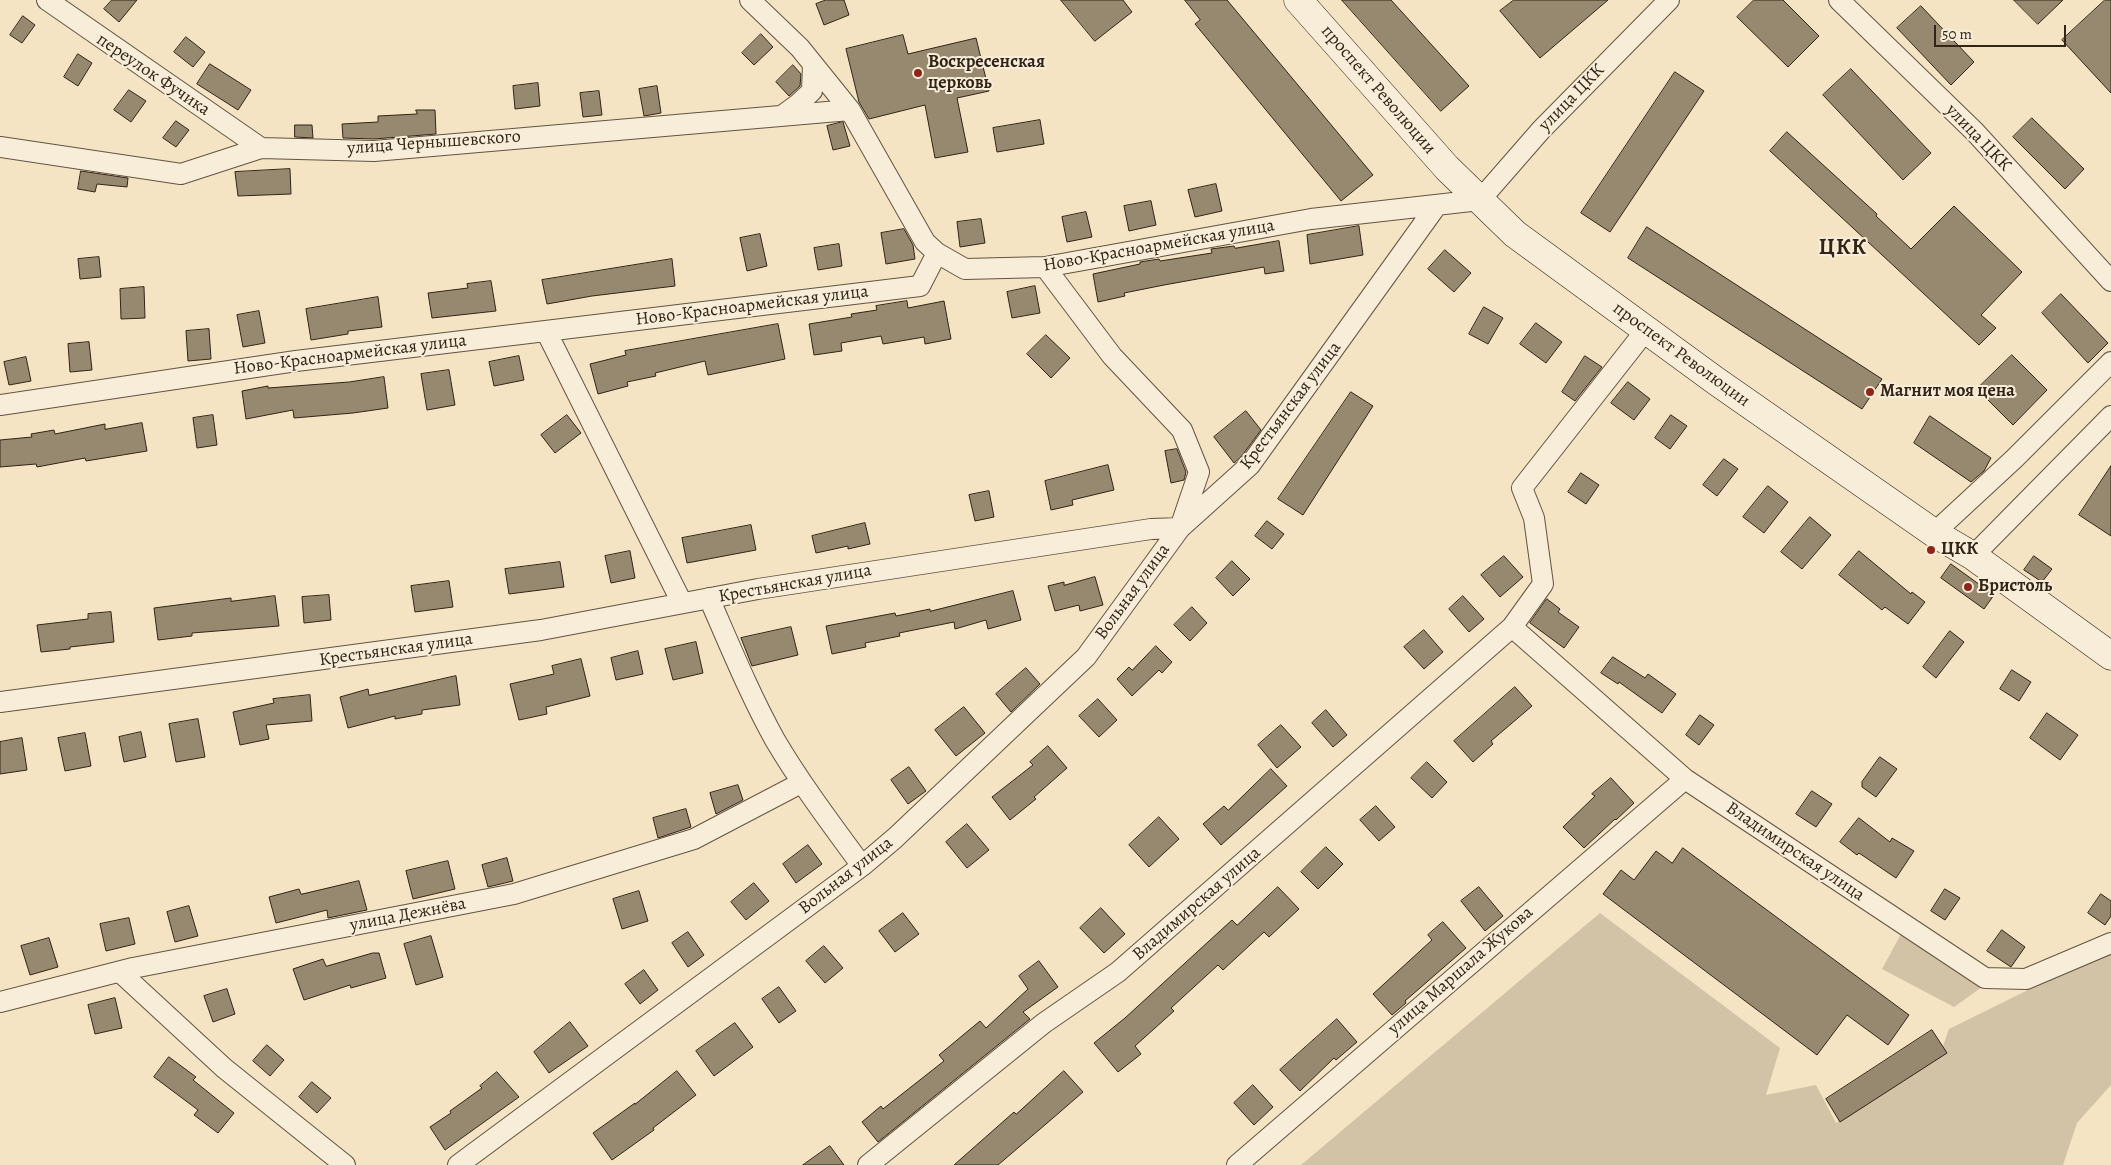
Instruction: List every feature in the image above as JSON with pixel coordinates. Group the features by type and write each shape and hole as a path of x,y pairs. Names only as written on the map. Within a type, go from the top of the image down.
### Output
{"street":[{"name":"переулок Фучика","path":"46,0 261,148"},
{"path":"750,0 800,48 850,110 925,242 937,253"},
{"name":"проспект Революции","path":"1298,0 1447,168 1515,234 1646,330 1934,533 1973,556 2111,656"},
{"name":"улица ЦКК","path":"1480,200 1541,130 1669,0"},
{"name":"улица ЦКК","path":"1839,0 1975,132 2111,281"},
{"path":"783,115 812,91 813,64"},
{"name":"улица Чернышевского","path":"0,147 181,174 261,148 374,151 850,110"},
{"name":"Ново-Красноармейская улица","path":"0,405 296,361 920,286 937,253 965,269 1045,267 1311,219 1480,200"},
{"name":"Крестьянская улица","path":"0,702 541,630 758,589 1151,529 1180,528 1250,465 1437,205"},
{"path":"1045,267 1112,356 1182,430 1199,472 1180,528"},
{"name":"Владимирская улица","path":"868,1165 1044,1023 1118,972 1512,627 1543,584 1534,518 1522,488 1646,330"},
{"path":"546,331 682,603"},
{"path":"1934,533 2014,458 2111,362"},
{"path":"1973,556 2111,416"},
{"name":"Вольная улица","path":"458,1165 862,866 895,838 1086,657 1180,528"},
{"path":"710,598 748,688 775,740 801,783 862,866"},
{"name":"Владимирская улица","path":"1512,627 1686,778 1985,978 2026,979 2111,943"},
{"name":"улица Маршала Жукова","path":"1237,1165 1686,778"},
{"name":"улица Дежнёва","path":"0,1002 120,972 514,894 694,839 801,783"},
{"path":"120,972 224,1068 345,1165"}],"shaded area":[{"path":"1600,913 1780,1048 1766,1095 1816,1085 1836,1123 1939,1057 1949,1029 2111,949 2111,1085 2077,1123 2063,1165 1301,1165"},
{"path":"1901,934 1982,987 1954,1007 1882,969"}],"building":[{"path":"112,0 137,0 119,22 104,9"},
{"path":"826,0 844,0 849,15 824,25 816,4"},
{"path":"1061,0 1123,0 1132,12 1095,41"},
{"path":"1185,0 1227,0 1373,175 1341,201 1195,24 1200,20"},
{"path":"1342,0 1391,0 1469,86 1441,111"},
{"path":"1514,0 1608,0 1540,58 1500,11"},
{"path":"1754,0 1783,0 1819,36 1788,67 1737,17"},
{"path":"2014,0 2063,0 2038,24"},
{"path":"2105,0 2111,0 2111,93 2062,40"},
{"path":"1921,6 1974,62 1951,85 1897,28"},
{"path":"23,16 35,25 22,43 10,35"},
{"path":"761,34 773,47 754,65 742,53"},
{"name":"Воскресенская церковь","path":"903,35 908,54 976,38 989,91 957,98 968,152 935,158 925,105 869,119 859,102 846,49"},
{"path":"186,37 205,52 193,67 174,52"},
{"path":"78,54 92,63 78,86 64,77"},
{"path":"210,64 251,90 238,110 197,84"},
{"path":"793,65 801,74 800,86 789,96 776,82"},
{"path":"1851,69 1931,153 1903,180 1823,95"},
{"path":"1675,72 1704,91 1610,232 1581,213"},
{"path":"538,83 540,106 515,109 513,86"},
{"path":"657,86 661,113 644,116 639,89"},
{"path":"129,90 146,101 131,122 114,110"},
{"path":"599,91 602,115 583,117 580,93"},
{"path":"416,110 435,110 436,134 374,139 343,138 342,124 378,122 378,116 417,114"},
{"path":"2032,118 2084,169 2065,189 2013,137"},
{"path":"1040,120 1044,144 997,152 993,128"},
{"path":"176,121 189,130 176,147 163,138"},
{"path":"843,122 850,146 833,150 827,126"},
{"path":"295,125 312,125 313,138 295,137"},
{"path":"1787,132 1877,214 1876,216 1911,249 1954,206 2022,272 1981,315 1996,328 1979,345 1770,151"},
{"path":"290,169 291,194 238,196 235,172"},
{"path":"81,171 128,178 127,187 97,184 95,192 78,189"},
{"path":"1216,184 1222,211 1195,217 1188,190"},
{"path":"1151,201 1156,225 1129,231 1124,206"},
{"path":"1086,212 1092,237 1067,242 1062,217"},
{"path":"981,219 985,243 960,247 957,222"},
{"path":"1359,226 1363,255 1310,264 1307,235"},
{"path":"1647,227 1882,379 1862,409 1628,258"},
{"path":"904,229 913,245 915,259 886,264 881,233"},
{"path":"760,234 767,266 747,271 740,238"},
{"path":"1279,241 1284,271 1265,274 1264,267 1124,293 1125,296 1098,302 1093,274 1140,264 1140,262 1212,253 1211,249 1234,246 1235,248"},
{"path":"839,244 842,266 818,270 814,248"},
{"path":"1445,250 1471,273 1454,292 1428,269"},
{"path":"99,257 101,277 80,279 78,259"},
{"path":"672,259 675,286 592,296 547,304 542,280"},
{"path":"491,281 496,311 432,318 428,293 468,288 467,284"},
{"path":"1035,286 1040,313 1012,318 1007,292"},
{"path":"144,287 145,318 121,319 120,289"},
{"path":"2061,294 2108,343 2088,363 2042,313"},
{"path":"378,297 382,327 348,331 348,334 311,340 306,309"},
{"path":"907,301 908,308 944,301 951,339 925,344 924,337 883,344 881,336 841,343 842,351 814,355 809,324 852,317 851,314 877,310 876,306"},
{"path":"1484,307 1503,318 1488,344 1469,334"},
{"path":"259,311 265,343 243,347 237,315"},
{"path":"1536,323 1562,342 1546,363 1520,344"},
{"path":"778,324 785,359 708,375 705,361 655,373 656,376 627,382 628,386 598,394 590,364 626,355 625,351"},
{"path":"209,329 211,359 188,361 186,331"},
{"path":"1046,335 1070,358 1051,378 1027,354"},
{"path":"89,342 92,370 70,372 68,344"},
{"path":"2012,355 2047,390 2013,425 1977,389"},
{"path":"519,356 524,380 494,386 489,362"},
{"path":"1585,356 1602,367 1575,401 1562,392"},
{"path":"26,357 31,381 9,385 4,362"},
{"path":"449,370 455,405 427,410 421,374"},
{"path":"384,377 388,408 294,418 293,410 246,419 242,391 268,386 268,388 349,382"},
{"path":"1628,382 1650,399 1634,420 1611,403"},
{"path":"1351,392 1373,406 1303,515 1278,499"},
{"path":"1246,411 1261,430 1241,457 1234,463 1214,437"},
{"path":"213,415 217,445 197,448 193,418"},
{"path":"567,415 581,433 555,453 541,435"},
{"path":"1671,415 1687,426 1670,449 1655,438"},
{"path":"1930,416 1991,458 1984,471 1971,482 1914,443"},
{"path":"142,423 147,451 86,461 85,458 37,467 36,464 0,467 0,440 32,437 31,434 54,430 55,434 105,424 105,429"},
{"path":"1177,449 1186,472 1184,480 1171,483 1165,451"},
{"path":"1724,459 1738,469 1717,496 1703,485"},
{"path":"1108,465 1114,490 1072,500 1073,505 1051,510 1045,481"},
{"path":"2111,466 2111,536 2079,515"},
{"path":"1581,473 1599,485 1586,504 1568,492"},
{"path":"1768,486 1788,502 1764,533 1743,517"},
{"path":"989,491 994,517 975,521 969,495"},
{"path":"1810,517 1831,535 1802,569 1781,552"},
{"path":"1267,521 1284,534 1272,549 1255,536"},
{"path":"865,523 870,544 848,549 848,546 816,553 812,536"},
{"path":"751,525 756,550 687,563 682,538"},
{"path":"630,551 635,578 611,583 605,556"},
{"path":"1859,551 1911,594 1912,592 1925,602 1908,624 1885,607 1882,610 1839,575"},
{"path":"1504,556 1523,577 1500,597 1481,575"},
{"path":"2034,556 2052,569 2042,582 2024,570"},
{"path":"1232,561 1250,579 1233,596 1216,578"},
{"path":"560,562 564,587 509,594 505,569"},
{"name":"Бристоль","path":"1951,564 1994,595 1984,609 1941,578"},
{"path":"1095,577 1103,605 1080,611 1079,605 1055,611 1048,586 1064,582 1064,585"},
{"path":"449,581 453,607 415,612 411,586"},
{"path":"1013,591 1021,620 988,629 986,620 955,629 954,622 899,633 900,636 865,643 866,647 832,654 826,626 895,613 896,616 930,609 930,611"},
{"path":"329,595 331,620 304,623 302,597"},
{"path":"275,596 279,626 192,633 192,636 158,640 154,608 231,598 231,601"},
{"path":"1463,596 1484,619 1469,632 1449,609"},
{"path":"1547,599 1560,609 1558,612 1579,627 1564,648 1530,623"},
{"path":"1192,607 1207,623 1190,641 1174,625"},
{"path":"111,612 114,642 41,652 37,625 88,619 88,614"},
{"path":"791,627 798,655 752,666 741,638"},
{"path":"1424,630 1443,652 1424,669 1404,647"},
{"path":"1950,631 1964,642 1936,678 1923,667"},
{"path":"696,642 703,673 673,680 665,649"},
{"path":"1156,646 1172,662 1162,673 1159,670 1132,696 1117,679 1129,667 1132,670"},
{"path":"638,651 643,674 616,680 611,658"},
{"path":"1613,657 1645,678 1648,674 1676,694 1662,713 1619,682 1618,684 1601,673"},
{"path":"581,659 590,696 546,707 547,714 519,720 510,684 554,674 552,666"},
{"path":"1026,668 1040,684 1011,712 996,694"},
{"path":"2012,670 2031,682 2019,701 2000,689"},
{"path":"456,676 460,705 422,710 422,714 395,719 395,716 348,728 340,697 368,689 369,695"},
{"path":"1515,687 1532,706 1491,741 1493,744 1473,762 1454,741"},
{"path":"310,695 312,721 266,725 269,739 240,745 233,712 274,703 273,699"},
{"path":"1098,699 1117,720 1099,737 1079,716"},
{"path":"964,707 985,733 956,756 935,730"},
{"path":"1326,710 1347,735 1333,747 1312,723"},
{"path":"2047,713 2078,735 2060,760 2030,738"},
{"path":"1700,715 1714,725 1699,745 1686,735"},
{"path":"198,719 205,757 176,762 169,724"},
{"path":"1281,725 1301,747 1277,768 1258,745"},
{"path":"141,732 146,757 124,762 119,737"},
{"path":"85,733 91,766 65,771 58,738"},
{"path":"22,738 27,770 0,774 0,742"},
{"path":"1048,746 1067,768 1034,797 1036,799 1010,820 992,797 1033,765 1030,762"},
{"path":"1880,757 1897,769 1876,797 1862,787 1862,782"},
{"path":"1427,762 1447,782 1432,798 1411,778"},
{"path":"909,767 926,791 908,804 891,780"},
{"path":"1271,769 1287,786 1221,845 1203,824 1224,806 1228,810"},
{"path":"1611,778 1634,803 1584,848 1563,827 1595,796 1592,794"},
{"path":"738,785 743,800 716,814 710,793"},
{"path":"1812,791 1832,804 1816,827 1796,814"},
{"path":"1376,806 1395,827 1379,841 1360,820"},
{"path":"686,809 691,827 658,838 653,818"},
{"path":"1159,817 1179,839 1149,867 1129,845"},
{"path":"1859,818 1890,842 1892,838 1914,851 1896,878 1859,853 1857,855 1840,842"},
{"path":"967,824 989,850 967,868 946,842"},
{"path":"808,845 822,864 796,883 783,864"},
{"path":"1326,847 1343,864 1318,889 1301,872"},
{"path":"1683,848 1909,1015 1888,1045 1847,1015 1817,1055 1603,894 1621,870 1634,880 1656,851 1672,863"},
{"path":"507,858 513,881 488,887 482,865"},
{"path":"448,861 455,889 413,899 406,871"},
{"path":"359,881 367,910 328,918 327,910 276,923 269,897 299,889 301,894"},
{"path":"754,883 769,901 746,920 731,902"},
{"path":"1278,887 1299,909 1269,937 1264,932 1223,970 1218,965 1171,1008 1174,1011 1135,1046 1141,1054 1118,1072 1094,1043 1125,1018 1232,920 1237,925"},
{"path":"1479,887 1503,916 1485,931 1461,901"},
{"path":"1945,889 1960,898 1945,920 1931,911"},
{"path":"639,891 648,921 622,929 613,899"},
{"path":"2101,894 2111,901 2111,916 2105,925 2088,913"},
{"path":"189,906 198,936 175,942 167,912"},
{"path":"1101,908 1125,934 1104,953 1080,928"},
{"path":"903,913 919,934 895,952 879,931"},
{"path":"129,918 135,944 106,951 100,924"},
{"path":"1443,922 1466,948 1405,1001 1406,1003 1392,1015 1373,994 1432,940 1428,935"},
{"path":"2002,930 2025,947 2011,967 1987,951"},
{"path":"688,932 704,955 688,967 672,943"},
{"path":"431,936 443,977 416,985 404,944"},
{"path":"49,938 58,967 30,975 21,946"},
{"path":"824,946 843,968 825,983 806,961"},
{"path":"379,953 386,978 351,988 350,985 304,1000 293,969 323,959 326,966"},
{"path":"1039,961 1058,987 1023,1012 1030,1019 878,1142 862,1122 881,1106 883,1109 944,1061 939,1055 980,1021 986,1028 1028,989 1019,976"},
{"path":"644,970 658,990 640,1004 625,984"},
{"path":"779,987 796,1011 779,1023 762,999"},
{"path":"227,989 235,1014 213,1022 204,996"},
{"path":"115,998 122,1028 95,1034 88,1005"},
{"path":"1337,1019 1357,1042 1336,1060 1334,1058 1300,1091 1280,1070"},
{"path":"570,1022 588,1046 549,1073 534,1052"},
{"path":"735,1023 753,1047 714,1076 696,1051"},
{"path":"1932,1030 1947,1053 1840,1122 1826,1099"},
{"path":"267,1045 284,1060 270,1076 253,1061"},
{"path":"169,1057 196,1077 193,1080 234,1113 218,1133 194,1115 198,1110 154,1077"},
{"path":"677,1071 696,1095 653,1128 654,1130 612,1160 593,1133 635,1104"},
{"path":"1064,1071 1083,1092 998,1165 954,1165 1014,1112 1016,1114"},
{"path":"497,1072 519,1097 445,1150 430,1127 482,1088 480,1086"},
{"path":"312,1082 331,1098 317,1113 299,1097"},
{"path":"1253,1085 1273,1107 1254,1125 1234,1103"},
{"path":"830,1146 844,1165 803,1165"}],"place":[{"name":"Воскресенская церковь","path":"918,73"},
{"name":"Магнит моя цена","path":"1870,392"},
{"name":"ЦКК","path":"1931,550"},
{"name":"Бристоль","path":"1968,587"}],"district":[{"name":"ЦКК","path":"1843,249"}]}
